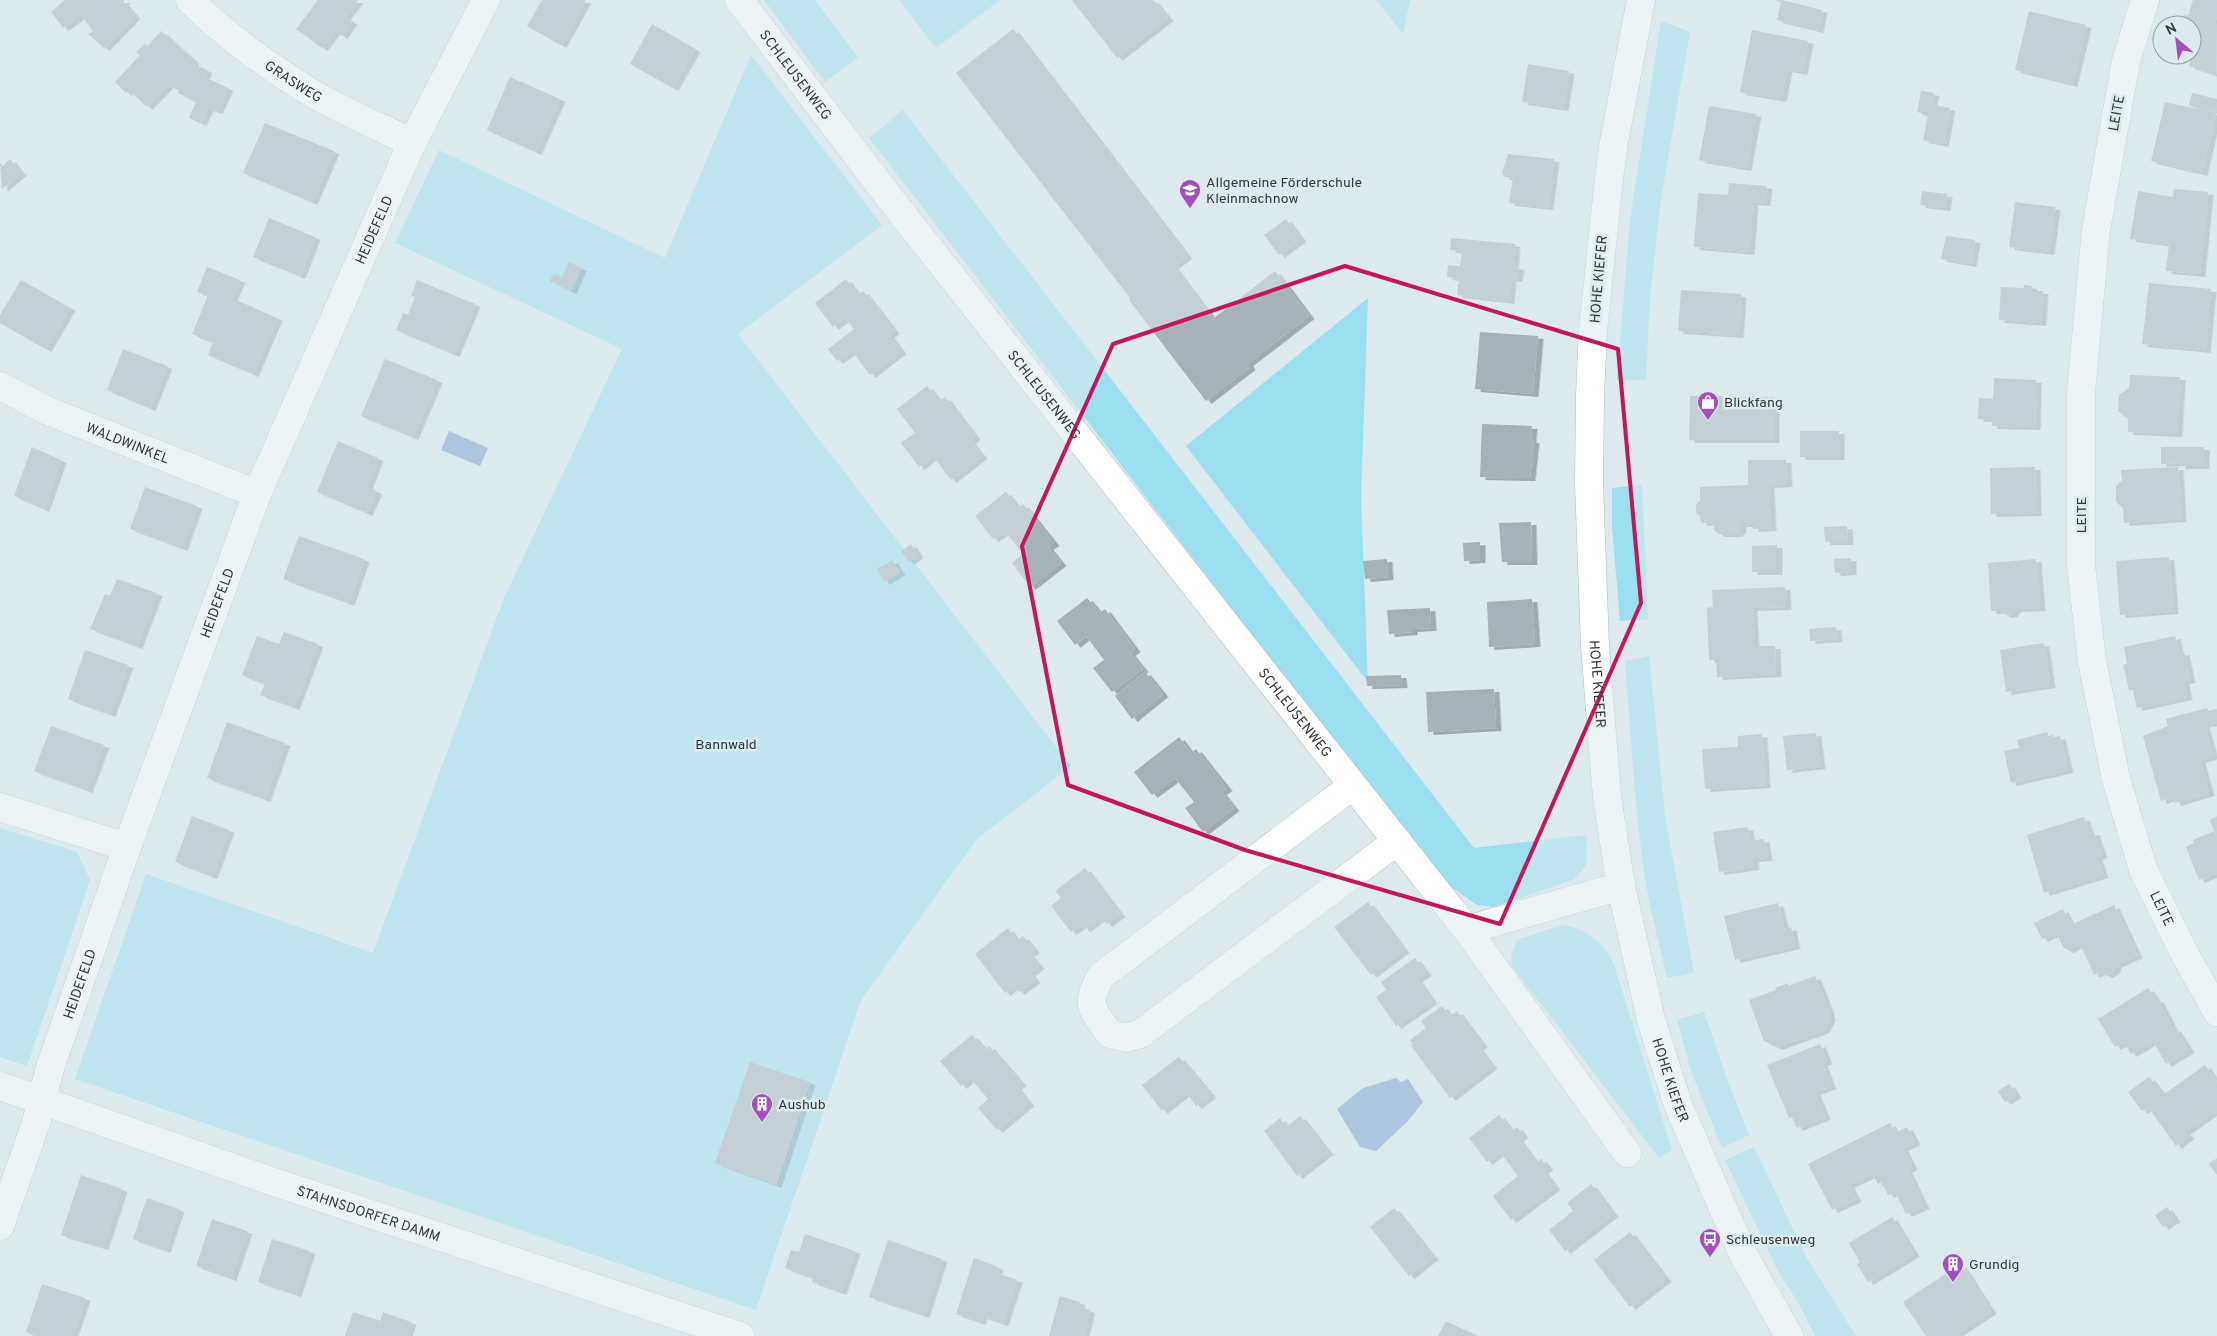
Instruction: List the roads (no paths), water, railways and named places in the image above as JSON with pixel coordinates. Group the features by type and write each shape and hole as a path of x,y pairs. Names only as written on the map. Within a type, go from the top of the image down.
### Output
{"street":[{"name":"GRASWEG","path":"190,0 207,18 248,51 307,90 412,143"},
{"name":"HEIDEFELD","path":"0,1226 36,1123 50,1068 127,847 257,494 412,143 486,0"},
{"name":"SCHLEUSENWEG","path":"739,0 892,201 1467,930"},
{"name":"HOHE KIEFER","path":"1641,0 1614,142 1601,242 1593,336 1588,439 1595,646 1607,797 1621,886 1653,1028 1678,1105 1743,1254 1788,1336"},
{"name":"LEITE","path":"2145,0 2126,60 2096,230 2081,392 2081,565 2092,660 2116,778 2143,869 2182,949 2217,1012"},
{"name":"WALDWINKEL","path":"0,386 48,411 257,494"},
{"path":"1352,786 1101,976 1092,994 1092,1008 1110,1034 1126,1038 1140,1034 1397,841"},
{"path":"0,807 127,847"},
{"path":"1621,886 1467,930 1627,1153"},
{"name":"STAHNSDORFER DAMM","path":"0,1086 271,1181 740,1336"}],"place":[{"name":"Allgemeine Förderschule Kleinmachnow","path":"1190,209"},
{"name":"Blickfang","path":"1708,421"},
{"name":"Aushub","path":"762,1123"},
{"name":"Schleusenweg","path":"1710,1258"},
{"name":"Grundig","path":"1953,1283"}],"park label":[{"name":"Bannwald","path":"726,744"}]}
